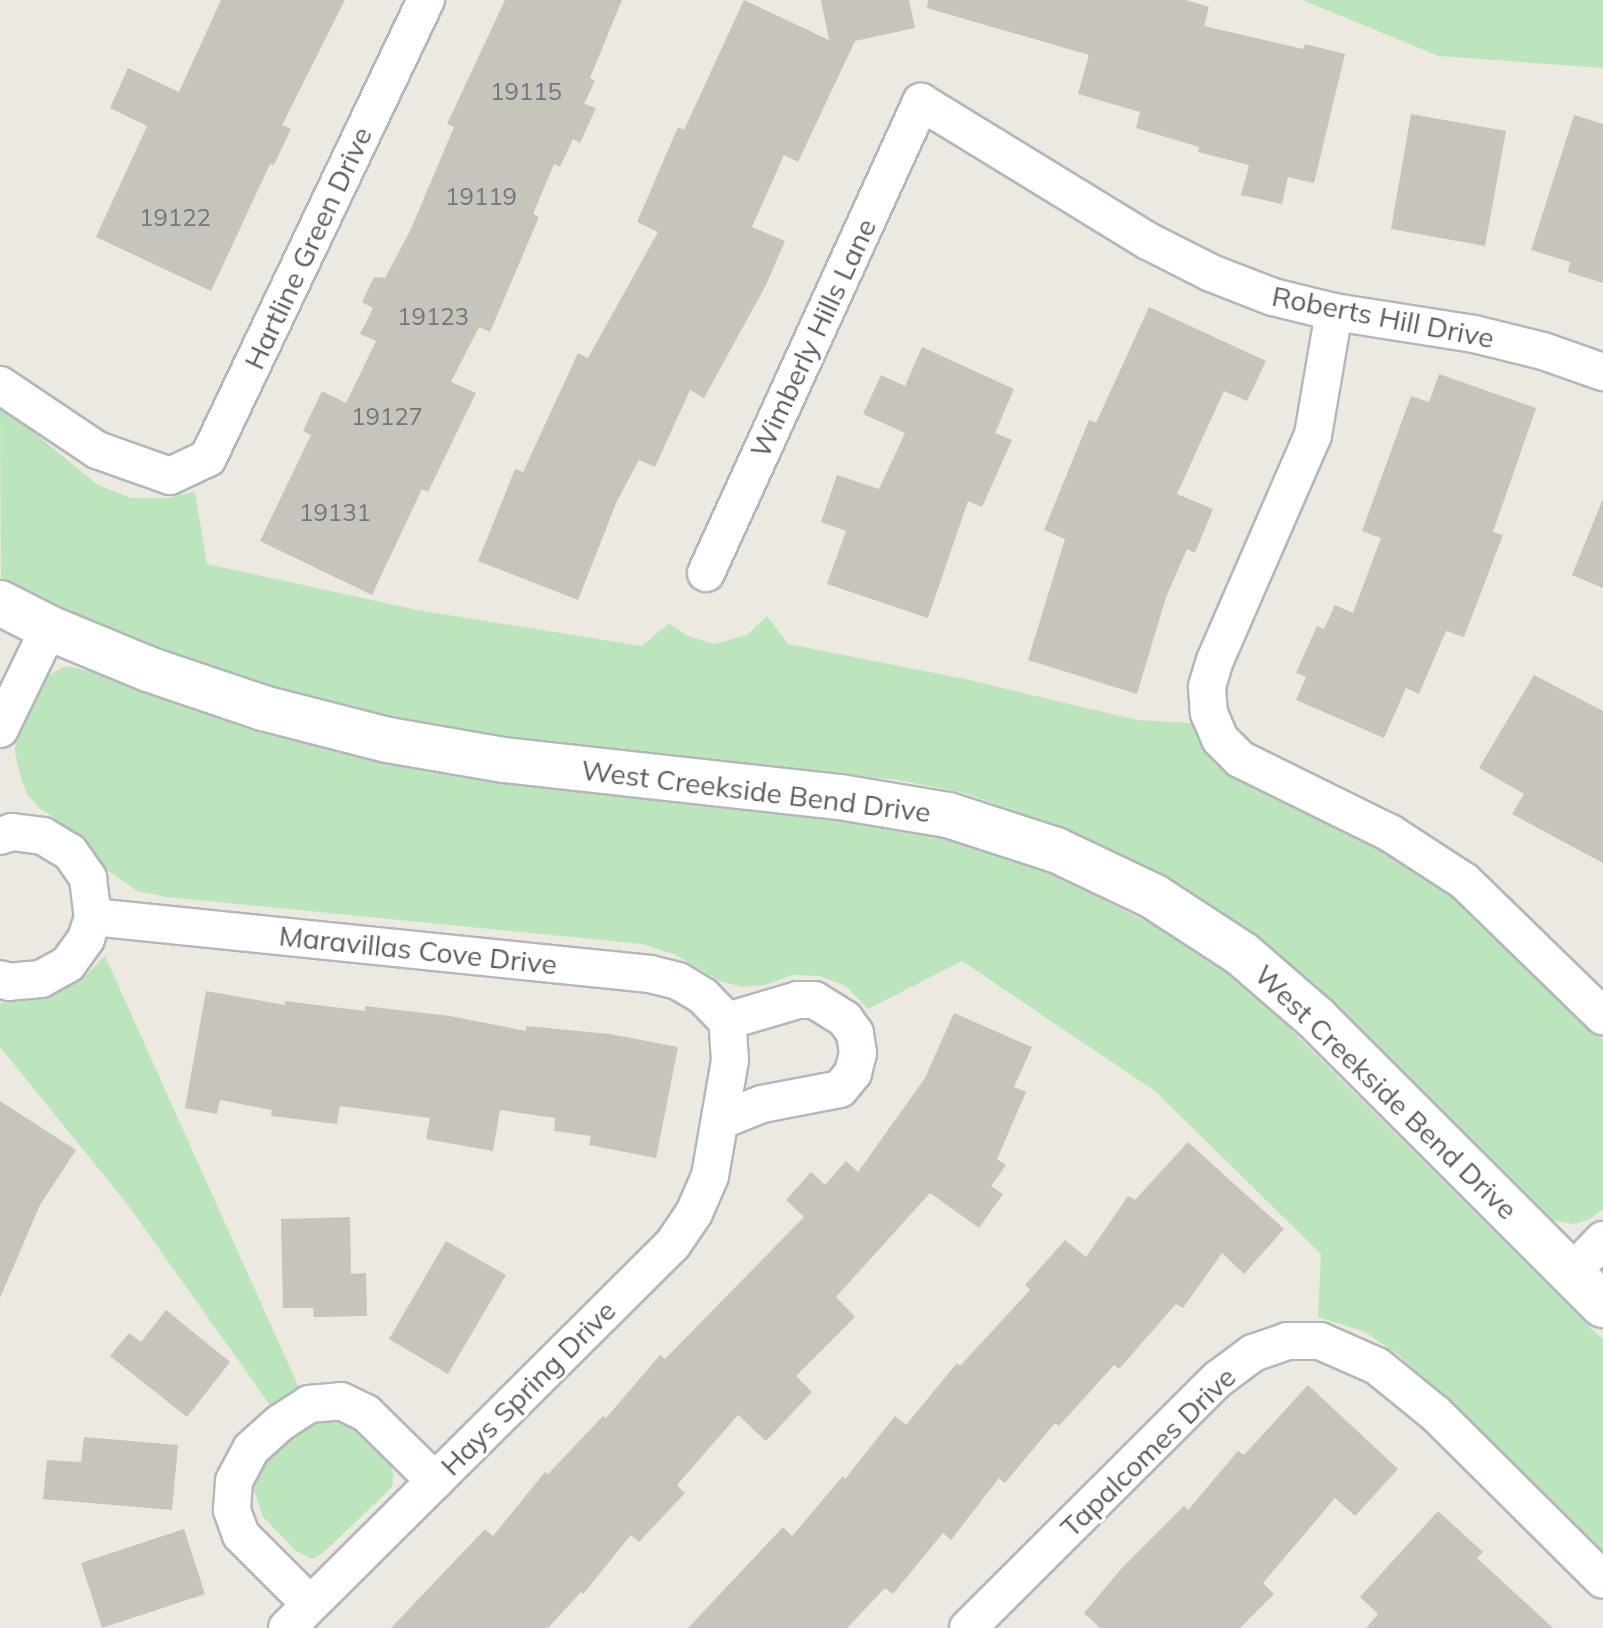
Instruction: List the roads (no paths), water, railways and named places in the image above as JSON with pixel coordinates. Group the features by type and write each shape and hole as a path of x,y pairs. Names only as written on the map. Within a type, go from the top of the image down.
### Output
{"street":[{"name":"Hartline Green Drive","path":"0,385 97,450 170,476 208,458 426,0"},
{"name":"Roberts Hill Drive","path":"921,102 1173,254 1273,297 1334,312 1474,334 1543,351 1603,372"},
{"name":"Wimberly Hills Lane","path":"706,573 921,102"},
{"path":"1334,312 1313,435 1215,660 1207,687 1209,713 1220,739 1240,759 1390,833 1464,881 1603,1016"},
{"name":"West Creekside Bend Drive","path":"0,603 49,628 148,669 263,708 388,740 504,760 871,802 948,815 1056,850 1153,896 1242,954 1316,1018 1603,1305"},
{"path":"0,729 49,628"},
{"path":"0,979 9,982 41,979 68,964 86,939 93,917 88,878 70,852 43,836 1,832"},
{"name":"Maravillas Cove Drive","path":"93,917 650,974 678,981 703,996 727,1021"},
{"path":"722,1120 762,1104 840,1089 853,1073 858,1053 855,1033 845,1019 814,1000 798,1000 727,1021"},
{"name":"Hays Spring Drive","path":"299,1616 673,1244 694,1213 710,1176 730,1060 727,1021"},
{"path":"1571,1273 1603,1240"},
{"name":"Tapalcomes Drive","path":"968,1628 1218,1379 1253,1353 1287,1341 1320,1341 1347,1350 1377,1366 1436,1414 1603,1580"},
{"path":"299,1616 241,1535 232,1510 234,1481 251,1449 280,1423 309,1404 341,1401 366,1413 435,1481"}]}
